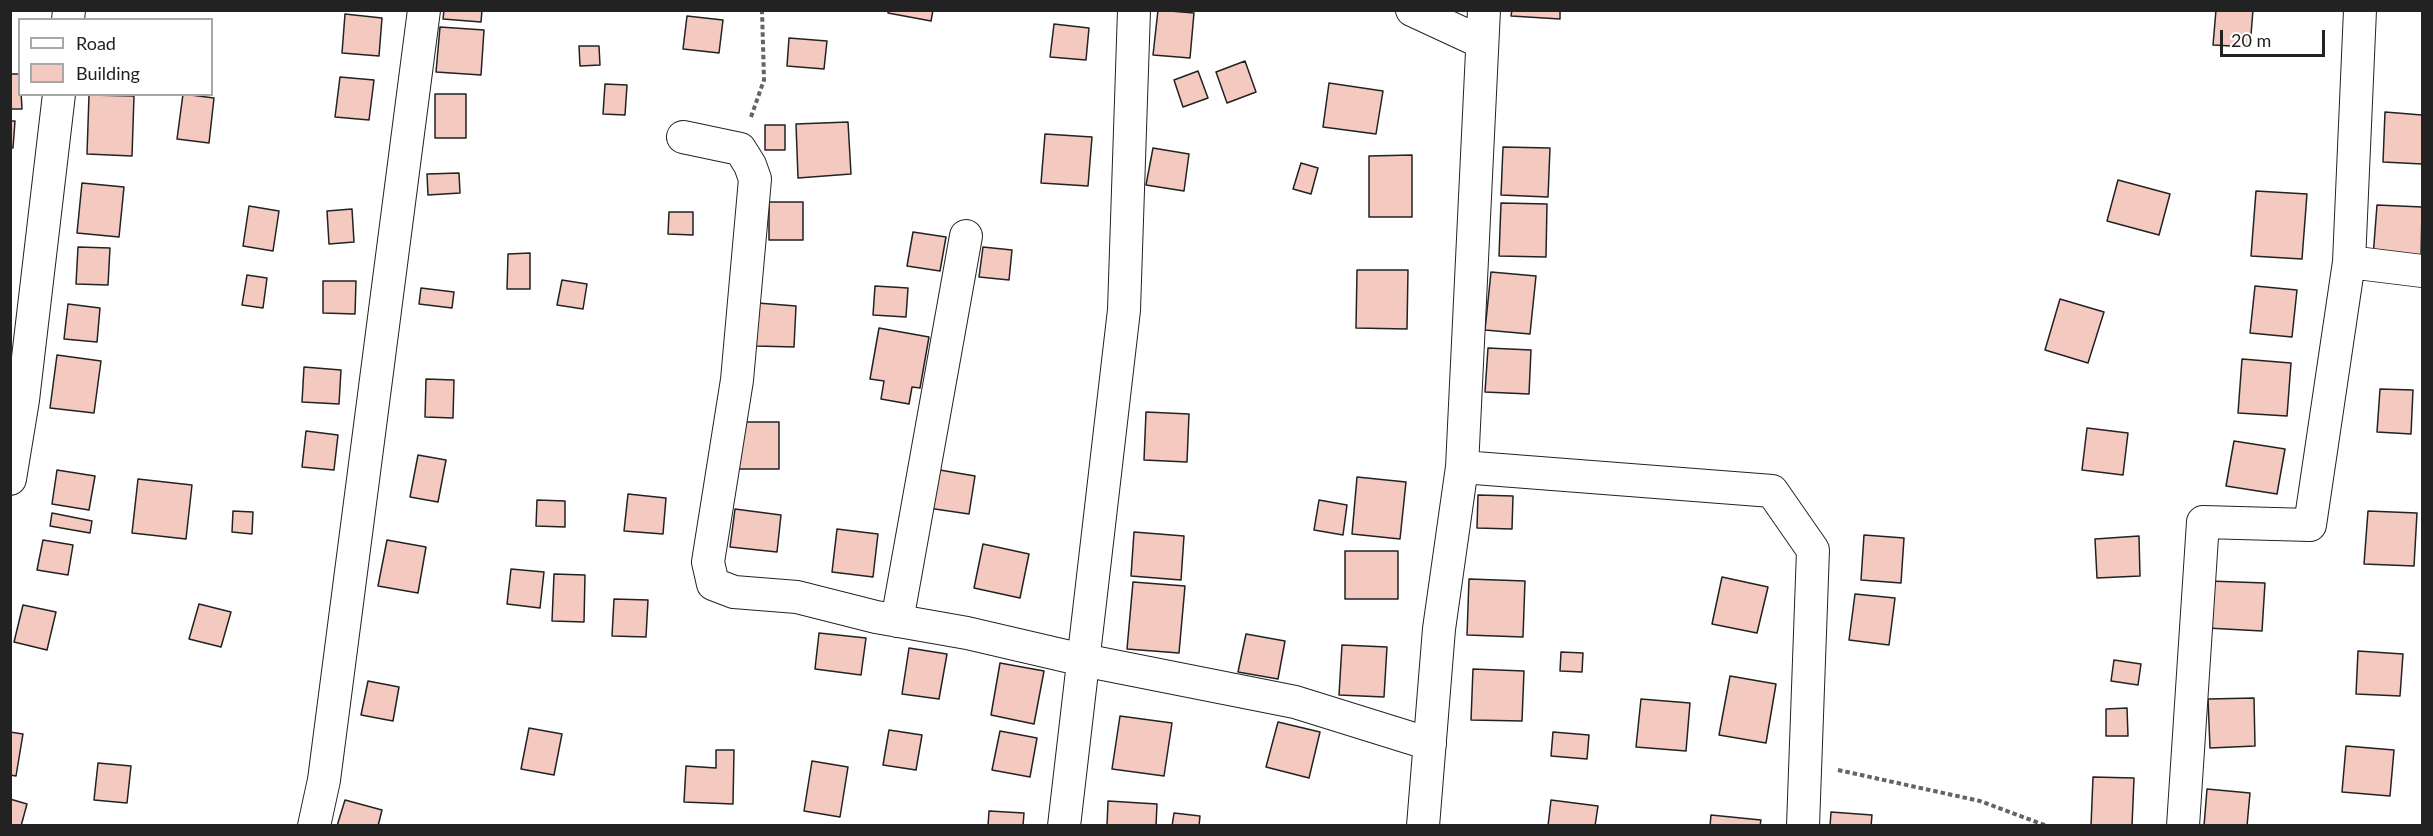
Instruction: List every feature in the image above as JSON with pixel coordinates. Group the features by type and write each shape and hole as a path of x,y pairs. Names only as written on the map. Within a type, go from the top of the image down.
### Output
{"street":[{"path":"314,825 326,768 424,10"},
{"path":"1064,825 1124,310 1134,10"},
{"path":"1412,10 1481,42"},
{"path":"1423,825 1439,629 1462,467 1484,10"},
{"path":"2183,825 2203,522 2310,525 2349,262 2360,10"},
{"path":"10,479 17,399 59,96"},
{"path":"683,136 740,149 755,179 737,380 708,562 714,584 734,592 797,597 897,621 967,633 1083,660 1295,702 1430,744"},
{"path":"897,621 966,236"},
{"path":"2349,262 2422,271"},
{"path":"1462,467 1772,491 1813,550 1803,825"}],"path":[{"path":"740,149 764,80 762,10"},
{"path":"1805,763 1980,801 2047,825"}],"building":[{"path":"444,10 482,10 481,22 443,19"},
{"path":"888,10 933,10 931,21 888,13"},
{"path":"1158,10 1194,13 1190,58 1153,55"},
{"path":"1512,10 1560,10 1560,19 1511,16"},
{"path":"2216,10 2253,10 2250,47 2213,45"},
{"path":"345,14 382,18 379,56 342,53"},
{"path":"687,16 723,20 719,53 683,49"},
{"path":"1054,24 1089,28 1086,60 1050,57"},
{"path":"440,27 484,30 481,75 436,72"},
{"path":"789,38 827,41 824,69 787,66"},
{"path":"579,46 599,46 600,65 580,66"},
{"path":"1245,61 1256,92 1227,103 1216,72"},
{"path":"1198,71 1208,98 1183,107 1174,80"},
{"path":"10,74 18,74 18,96 21,96 22,109 10,109"},
{"path":"340,77 374,80 369,120 335,117"},
{"path":"1329,83 1383,91 1376,134 1323,127"},
{"path":"605,84 627,85 625,115 603,114"},
{"path":"435,94 466,94 466,138 435,138"},
{"path":"89,96 134,96 132,156 87,154"},
{"path":"183,96 214,98 209,143 177,139"},
{"path":"2385,112 2422,115 2422,164 2383,162"},
{"path":"10,121 15,121 13,148 10,148"},
{"path":"848,122 851,174 798,178 796,124"},
{"path":"765,125 785,125 785,150 765,150"},
{"path":"1045,134 1092,137 1088,186 1041,183"},
{"path":"1503,147 1550,148 1548,197 1501,195"},
{"path":"1153,148 1189,154 1184,191 1146,185"},
{"path":"1412,155 1412,217 1369,217 1369,156"},
{"path":"1301,163 1318,168 1311,194 1293,189"},
{"path":"459,173 460,193 428,195 427,174"},
{"path":"2118,180 2170,194 2159,235 2107,221"},
{"path":"82,183 124,187 119,237 77,233"},
{"path":"2256,191 2307,194 2302,259 2251,256"},
{"path":"769,202 803,202 803,240 769,240"},
{"path":"1501,203 1547,204 1546,257 1499,256"},
{"path":"2377,205 2422,207 2421,260 2373,257"},
{"path":"249,206 279,211 273,251 243,246"},
{"path":"352,209 354,242 329,244 327,211"},
{"path":"669,212 693,212 693,235 668,234"},
{"path":"913,232 946,237 940,271 907,266"},
{"path":"78,247 110,248 108,285 76,284"},
{"path":"983,247 1012,250 1009,280 979,277"},
{"path":"530,253 530,289 507,289 508,254"},
{"path":"1357,270 1408,270 1407,329 1356,328"},
{"path":"1491,272 1536,276 1530,334 1485,330"},
{"path":"247,275 267,278 263,308 242,305"},
{"path":"562,280 587,284 583,309 557,305"},
{"path":"323,281 356,281 355,314 323,313"},
{"path":"875,286 908,288 906,317 873,315"},
{"path":"2255,286 2297,290 2292,337 2250,333"},
{"path":"421,288 454,292 452,308 419,304"},
{"path":"2060,299 2104,312 2088,363 2045,350"},
{"path":"758,303 796,306 794,347 756,346"},
{"path":"68,304 100,308 97,342 64,339"},
{"path":"879,328 929,337 920,388 912,387 909,404 881,399 884,381 870,379"},
{"path":"1488,348 1531,350 1529,394 1485,392"},
{"path":"57,355 101,361 94,413 50,408"},
{"path":"2242,359 2291,363 2287,416 2238,413"},
{"path":"304,367 341,370 339,404 302,402"},
{"path":"426,379 454,380 453,418 425,417"},
{"path":"2380,389 2413,390 2411,434 2377,432"},
{"path":"1146,412 1189,414 1187,462 1144,460"},
{"path":"740,422 779,422 779,469 739,469"},
{"path":"2087,428 2128,433 2123,475 2082,470"},
{"path":"306,431 338,435 334,470 302,467"},
{"path":"2234,441 2285,449 2277,494 2226,486"},
{"path":"418,455 446,460 438,502 410,497"},
{"path":"934,469 975,476 969,514 928,508"},
{"path":"57,470 95,476 89,510 52,504"},
{"path":"1357,477 1406,482 1400,539 1352,534"},
{"path":"138,479 192,485 186,539 132,533"},
{"path":"628,494 666,498 663,534 624,531"},
{"path":"1478,495 1513,496 1512,529 1477,528"},
{"path":"537,500 565,501 565,527 536,526"},
{"path":"1319,500 1347,505 1343,535 1314,530"},
{"path":"735,509 781,515 777,552 730,547"},
{"path":"233,511 253,512 252,534 232,532"},
{"path":"2368,511 2417,513 2414,566 2364,564"},
{"path":"52,513 92,521 90,533 50,526"},
{"path":"837,529 878,534 873,577 832,572"},
{"path":"1134,532 1184,536 1181,580 1131,576"},
{"path":"1864,535 1904,538 1901,583 1861,580"},
{"path":"2139,536 2140,576 2097,578 2095,539"},
{"path":"43,540 73,545 68,575 37,570"},
{"path":"387,540 426,547 418,593 378,586"},
{"path":"983,544 1029,554 1020,598 974,588"},
{"path":"1345,551 1398,551 1398,599 1345,599"},
{"path":"511,569 544,572 540,608 507,604"},
{"path":"554,574 585,575 584,622 552,621"},
{"path":"1722,577 1768,587 1757,633 1712,624"},
{"path":"1469,579 1525,581 1523,637 1467,635"},
{"path":"2209,581 2265,583 2262,631 2207,628"},
{"path":"1133,582 1185,586 1179,653 1127,649"},
{"path":"1855,594 1895,598 1889,645 1849,640"},
{"path":"614,599 648,600 646,637 612,636"},
{"path":"199,604 231,612 221,647 189,639"},
{"path":"23,605 56,612 47,650 14,642"},
{"path":"819,633 866,638 861,675 815,669"},
{"path":"1246,634 1285,641 1278,679 1238,672"},
{"path":"1342,645 1387,647 1384,697 1339,695"},
{"path":"909,648 947,654 939,699 902,694"},
{"path":"2358,651 2403,654 2400,696 2356,694"},
{"path":"1561,652 1583,653 1582,672 1560,671"},
{"path":"2114,660 2141,664 2138,685 2111,681"},
{"path":"1000,663 1044,671 1034,724 991,715"},
{"path":"1473,669 1524,671 1522,721 1471,720"},
{"path":"1730,676 1776,684 1766,743 1719,735"},
{"path":"368,681 399,687 393,721 361,715"},
{"path":"2254,698 2255,746 2210,748 2208,699"},
{"path":"1641,699 1690,703 1686,751 1636,747"},
{"path":"2127,708 2128,736 2106,736 2106,709"},
{"path":"1120,716 1172,723 1164,776 1112,769"},
{"path":"1278,722 1320,732 1309,778 1266,767"},
{"path":"529,728 562,734 554,775 521,769"},
{"path":"889,730 922,735 916,770 883,765"},
{"path":"1000,731 1037,738 1030,777 992,770"},
{"path":"10,732 23,734 16,776 10,775"},
{"path":"1553,732 1589,735 1587,759 1551,756"},
{"path":"2346,746 2394,750 2390,796 2342,792"},
{"path":"716,750 734,750 733,804 684,802 686,766 716,768"},
{"path":"812,761 848,767 840,817 804,811"},
{"path":"98,763 131,766 127,803 94,800"},
{"path":"2093,777 2134,778 2132,826 2091,826"},
{"path":"2207,789 2250,793 2247,826 2204,826"},
{"path":"10,799 27,804 21,826 10,826"},
{"path":"345,800 382,810 378,826 337,826"},
{"path":"1551,800 1598,806 1595,826 1548,826"},
{"path":"1108,801 1157,804 1156,826 1107,826"},
{"path":"989,811 1024,813 1023,826 988,826"},
{"path":"1831,812 1872,815 1871,826 1830,826"},
{"path":"1174,813 1200,816 1199,826 1172,826"},
{"path":"1711,815 1761,820 1760,826 1710,826"}]}
